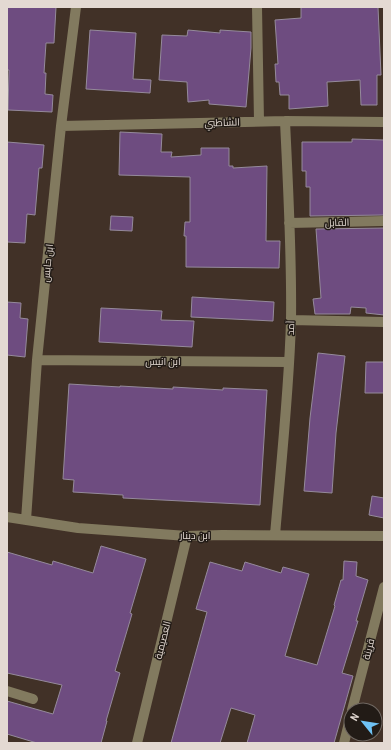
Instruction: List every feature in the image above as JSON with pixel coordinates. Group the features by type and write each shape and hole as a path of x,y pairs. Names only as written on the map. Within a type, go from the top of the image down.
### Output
{"street":[{"name":"ابن حابس","path":"26,520 37,360 61,126 76,7"},
{"path":"257,7 259,121"},
{"name":"الشاطبي","path":"61,126 259,121 384,122"},
{"name":"آمد","path":"275,535 291,320 285,121"},
{"name":"القابل","path":"289,223 384,221"},
{"path":"291,320 384,322"},
{"name":"ابن انيس","path":"37,360 289,362"},
{"name":"ابن دينار","path":"7,517 78,528 187,536 384,536"},
{"name":"العصيمية","path":"137,743 187,536"},
{"name":"قرينة","path":"354,702 384,587"},
{"path":"7,691 34,699"}],"building":[{"path":"7,7 56,7 54,43 46,43 44,73 46,73 45,94 53,95 52,112 8,110 9,70 7,70"},
{"path":"301,7 378,7 381,75 377,75 377,105 361,105 360,80 327,82 328,106 289,109 289,95 280,95 279,82 276,82 275,64 278,64 275,20 301,18"},
{"path":"90,30 136,33 133,79 151,80 150,93 86,89"},
{"path":"188,30 220,33 220,30 251,32 246,107 209,104 209,100 188,102 187,82 159,80 162,35 187,36"},
{"path":"120,132 162,134 161,152 172,152 171,157 201,155 201,148 229,148 229,166 233,166 233,168 267,166 266,241 280,241 279,268 186,267 186,236 184,236 185,222 190,222 190,177 119,175"},
{"path":"352,139 384,140 384,215 310,216 310,187 306,187 306,171 302,171 302,142 352,142"},
{"path":"7,142 44,145 42,168 39,168 35,215 27,214 25,243 7,242"},
{"path":"111,216 133,217 132,231 110,230"},
{"path":"384,228 384,315 366,313 366,308 351,307 350,314 315,314 313,299 321,298 316,229"},
{"path":"192,297 274,302 273,321 191,317"},
{"path":"7,302 21,303 20,318 28,319 25,357 7,355"},
{"path":"101,308 162,311 161,320 194,321 192,347 99,342"},
{"path":"318,353 345,356 336,433 332,493 304,491 310,418"},
{"path":"366,362 384,362 384,393 365,393"},
{"path":"69,384 173,389 173,387 223,390 223,388 267,390 260,505 123,498 123,495 73,492 74,480 63,479"},
{"path":"372,496 384,498 384,518 369,515"},
{"path":"101,546 146,559 115,671 120,673 101,743 37,743 7,734 7,701 53,714 62,685 7,673 7,552 52,565 53,561 93,573"},
{"path":"344,561 357,562 356,576 368,580 356,621 358,621 342,673 353,676 346,702 343,702 343,711 334,743 247,743 255,715 231,708 220,743 171,743 207,612 196,609 210,562 242,571 245,562 281,573 283,567 309,574 285,656 317,665 335,606 341,580 343,580"}]}
